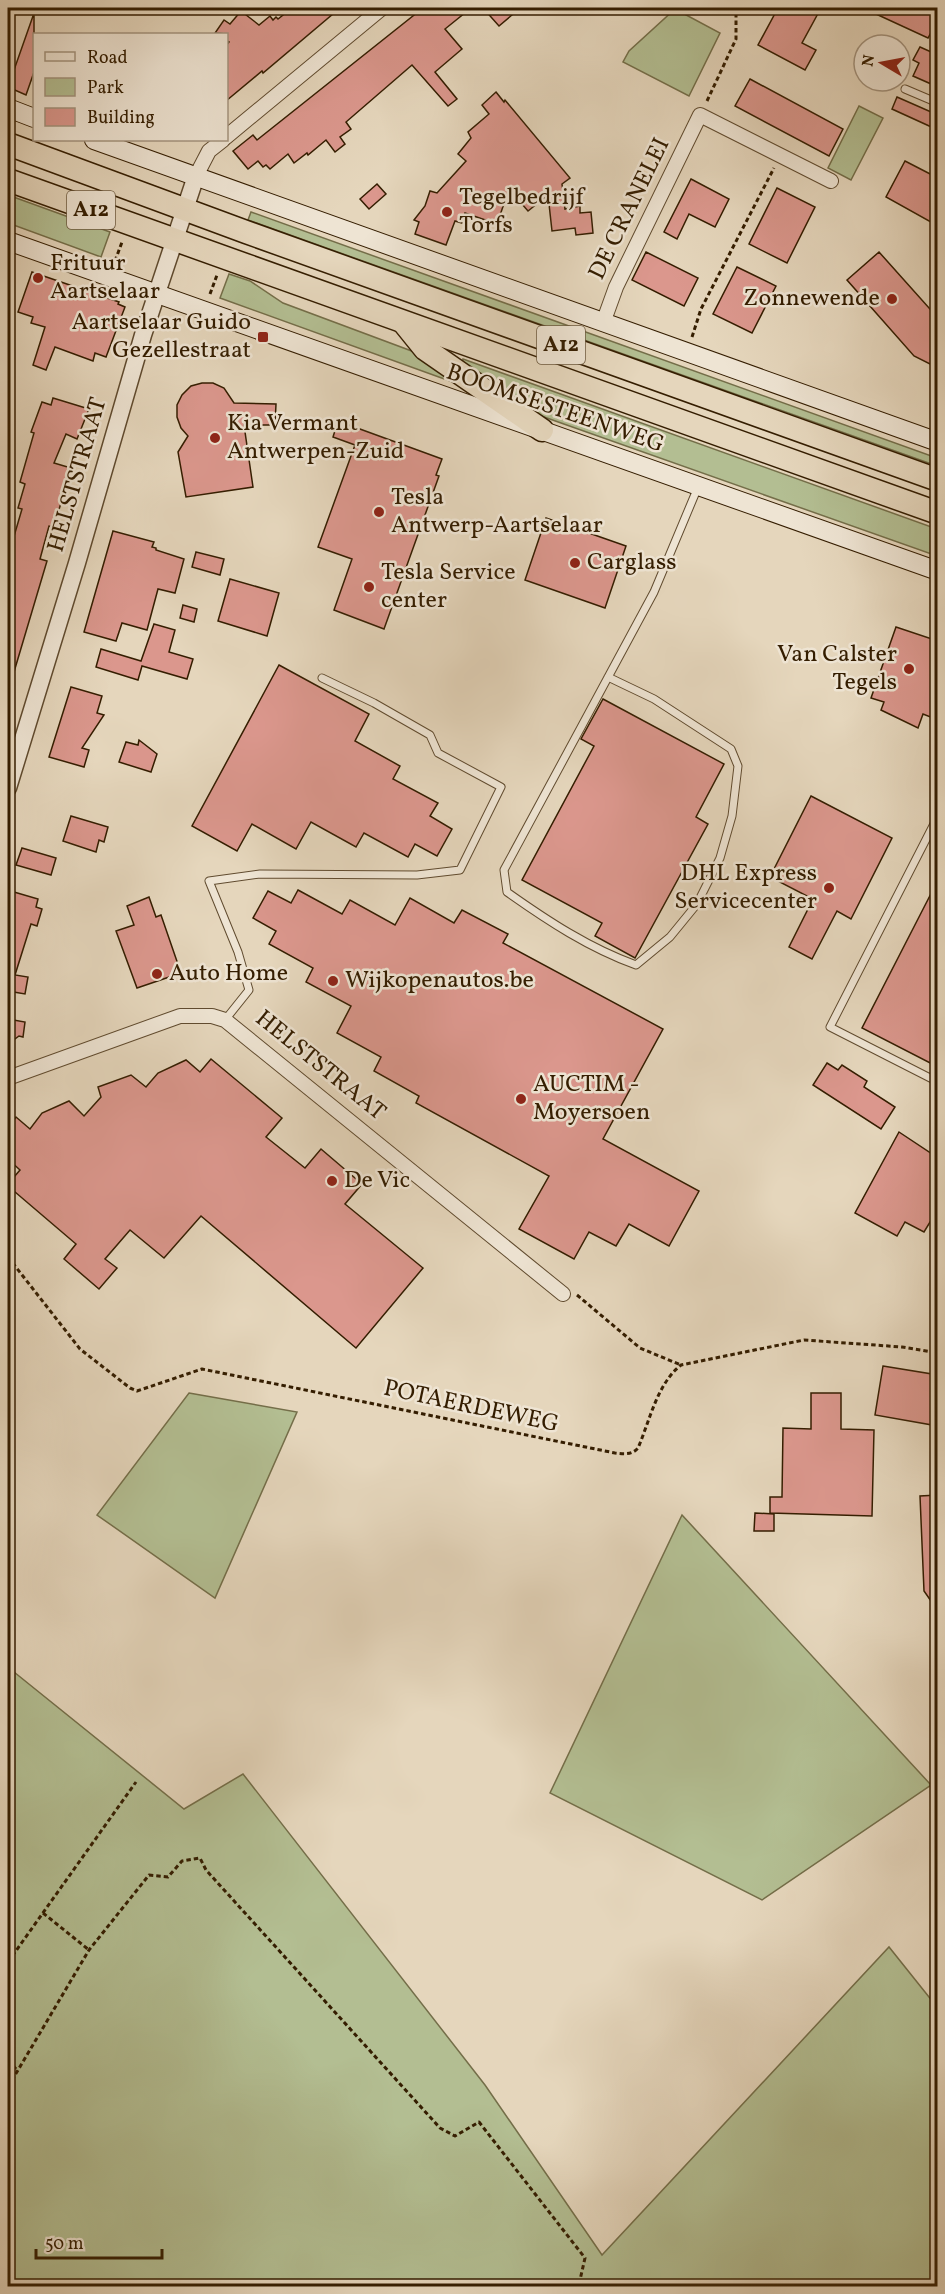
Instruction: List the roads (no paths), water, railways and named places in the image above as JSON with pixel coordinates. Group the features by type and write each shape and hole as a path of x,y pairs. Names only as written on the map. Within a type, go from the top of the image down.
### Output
{"highway":[{"name":"A12","path":"8,144 938,480"},
{"name":"A12","path":"8,180 938,513"},
{"path":"403,321 426,349 542,430"}],"main road":[{"path":"8,108 33,118"},
{"path":"97,141 938,442"},
{"name":"BOOMSESTEENWEG","path":"8,241 938,571"}],"street":[{"path":"228,136 382,8"},
{"name":"DE CRANELEI","path":"603,323 616,287 700,115 831,181"},
{"path":"196,176 209,151 221,141"},
{"name":"HELSTSTRAAT","path":"8,788 156,294 196,176"},
{"name":"HELSTSTRAAT","path":"8,1078 180,1016 212,1016 225,1020 563,1294"}],"lane":[{"path":"912,92 938,103"},
{"path":"608,677 654,699 731,749 738,766 732,816 720,858 697,904 670,937 636,965 604,953 547,920 507,892 504,870 608,677 654,592 699,485"},
{"path":"225,1020 249,990 238,952 209,881 260,874 417,875 460,870 501,787 438,753 430,735 374,703 322,678"},
{"path":"938,816 830,1027 938,1082"}],"place":[{"name":"Tegelbedrijf Torfs","path":"447,212"},
{"name":"Frituur Aartselaar","path":"38,278"},
{"name":"Zonnewende","path":"892,299"},
{"name":"Aartselaar Guido Gezellestraat","path":"263,337"},
{"name":"Kia Vermant Antwerpen-Zuid","path":"215,438"},
{"name":"Tesla Antwerp-Aartselaar","path":"379,512"},
{"name":"Carglass","path":"575,563"},
{"name":"Tesla Service center","path":"369,587"},
{"name":"Van Calster Tegels","path":"909,669"},
{"name":"DHL Express Servicecenter","path":"829,888"},
{"name":"Auto Home","path":"157,974"},
{"name":"Wijkopenautos.be","path":"333,981"},
{"name":"AUCTIM - Moyersoen","path":"521,1099"},
{"name":"De Vic","path":"332,1181"}]}
